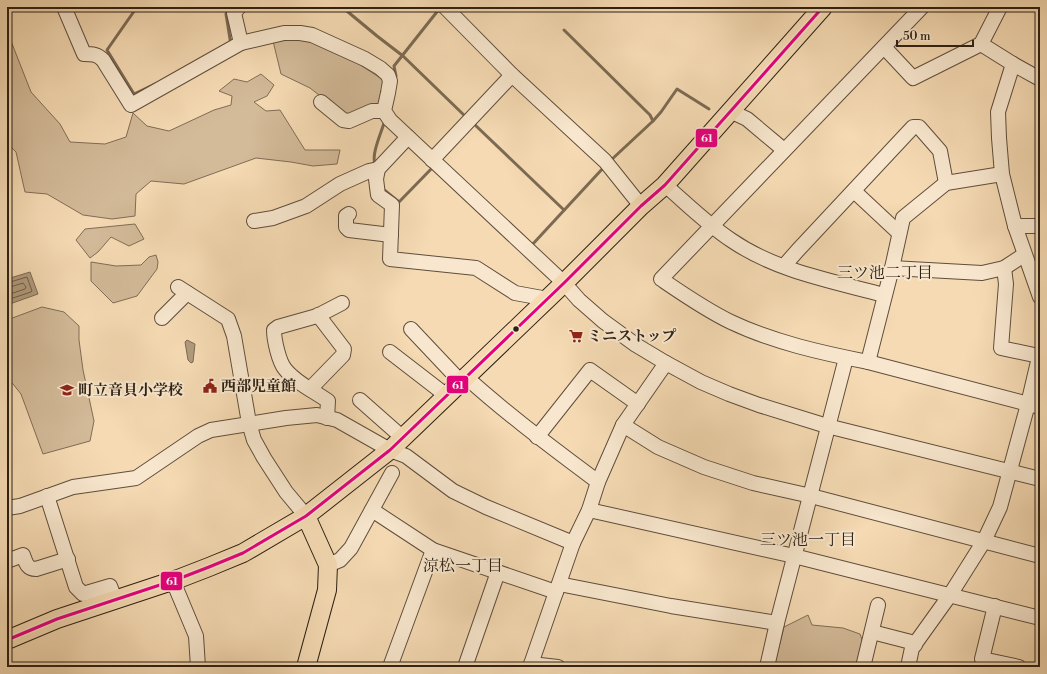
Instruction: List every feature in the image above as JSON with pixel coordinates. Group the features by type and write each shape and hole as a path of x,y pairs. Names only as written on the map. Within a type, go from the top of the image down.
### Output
{"main road":[{"path":"7,640 57,619 173,581 243,553 306,516 397,444 548,299 641,206 665,185 823,7"},
{"path":"306,516 328,565 327,590 306,667"}],"street":[{"path":"64,7 84,54 94,54 103,60 131,105 241,43 284,34 300,33 312,36 365,59 380,68 388,76 390,82 384,111 390,120 564,283 579,300 603,321 636,345 701,382 759,406 827,426 1040,479"},
{"path":"239,7 234,13 241,43"},
{"path":"445,7 512,75 605,161 641,206"},
{"path":"922,7 661,279 685,296 731,322 772,338 1034,405"},
{"path":"884,47 913,78 981,44 1000,7"},
{"path":"981,44 1040,79"},
{"path":"1013,64 998,112 1002,174 1024,255 1040,296"},
{"path":"432,160 512,75"},
{"path":"321,102 342,120 348,121 372,111 384,111"},
{"path":"730,111 747,119 784,150"},
{"path":"784,266 913,127 919,127 940,151 946,183"},
{"path":"408,137 378,169 376,179 378,194 392,204 390,259 476,268 515,293 548,299"},
{"path":"254,220 273,218 306,206 340,184 369,171 378,169"},
{"path":"868,362 903,218 946,183 1002,174"},
{"path":"665,185 711,226 751,252 818,278 884,295"},
{"path":"854,191 899,233"},
{"path":"350,214 346,216 346,227 349,230 375,235 391,235"},
{"path":"1015,226 1040,226"},
{"path":"892,268 982,273 1004,268 1024,255"},
{"path":"908,667 912,648 950,595 984,541 1000,507 1010,472 1034,405 1040,355 1001,348 1006,284 1004,268"},
{"path":"162,318 183,290 228,319 234,336 249,423 254,440 286,492 306,516"},
{"path":"327,418 328,401 285,370 282,364 274,330 278,327 318,315 342,303"},
{"path":"310,389 343,355 344,352 344,349 318,315"},
{"path":"411,328 464,379 537,437 598,482"},
{"path":"390,352 447,396"},
{"path":"767,667 794,556 811,496 827,426 846,358"},
{"path":"558,667 531,666 557,588 573,543 589,510 598,482 623,425 666,363"},
{"path":"537,437 590,370 638,404"},
{"path":"360,400 406,456 453,491 486,507 573,543"},
{"path":"7,508 20,506 73,487 136,478 198,436 211,430 249,423 317,415 337,420 397,444"},
{"path":"623,425 658,447 704,467 753,483 811,496 1040,556"},
{"path":"328,565 340,560 351,548 392,473"},
{"path":"47,496 76,587 83,594 110,586 115,599"},
{"path":"372,510 433,550 498,572 557,588 777,623"},
{"path":"589,510 794,556 1040,618"},
{"path":"390,667 433,550"},
{"path":"7,561 23,555 27,566 32,569 36,569 68,559"},
{"path":"464,667 498,572"},
{"path":"173,581 196,636 198,667"},
{"path":"863,667 878,605"},
{"path":"995,606 982,659 1019,667"},
{"path":"872,632 912,642 915,645"}],"shaded area":[{"path":"9,36 31,92 60,124 70,142 105,144 126,137 133,113 147,126 169,131 214,110 231,105 232,96 219,91 234,79 247,82 261,74 274,85 267,96 254,102 266,111 280,110 305,150 340,150 337,164 313,166 256,158 184,184 151,181 136,194 135,216 112,219 83,215 47,194 25,192 16,152 7,143 7,47"},
{"path":"287,37 310,40 348,57 385,81 384,90 378,104 354,116 342,114 310,88 281,74 273,41"},
{"path":"135,224 144,239 129,246 111,237 98,252 90,258 76,240 85,229"},
{"path":"156,255 158,262 157,269 137,296 113,303 91,281 91,262 116,266 141,265 149,257"},
{"path":"42,307 64,312 79,326 79,340 83,370 94,421 90,441 43,454 21,394 7,379 7,320"},
{"path":"808,615 812,625 843,628 860,634 863,644 863,651 854,667 774,667 784,627"}],"water":[{"path":"30,272 38,294 7,305 7,279"},
{"path":"187,340 195,344 193,362 191,363 188,360 185,342"}],"waterway":[{"path":"137,7 107,50 134,94 155,84"},
{"path":"342,7 403,56 467,118"},
{"path":"395,80 396,76 394,66 440,8"},
{"path":"229,10 226,14 231,45"},
{"path":"564,30 650,115 653,121"},
{"path":"610,161 653,121 677,89 709,109"},
{"path":"375,164 374,154 385,120"},
{"path":"473,123 564,210"},
{"path":"383,187 383,189 399,202 434,166"},
{"path":"531,246 605,166"}],"transit line":[{"name":"61","path":"7,640 57,619 178,579 243,553 306,516 390,450 564,283 641,206 665,185 823,7"}],"place":[{"name":"ミニストップ","path":"576,336"},
{"name":"西部児童館","path":"210,386"},
{"name":"町立音貝小学校","path":"67,390"}],"district":[{"name":"三ツ池二丁目","path":"885,272"},
{"name":"三ツ池一丁目","path":"808,539"},
{"name":"涼松一丁目","path":"463,565"}]}
